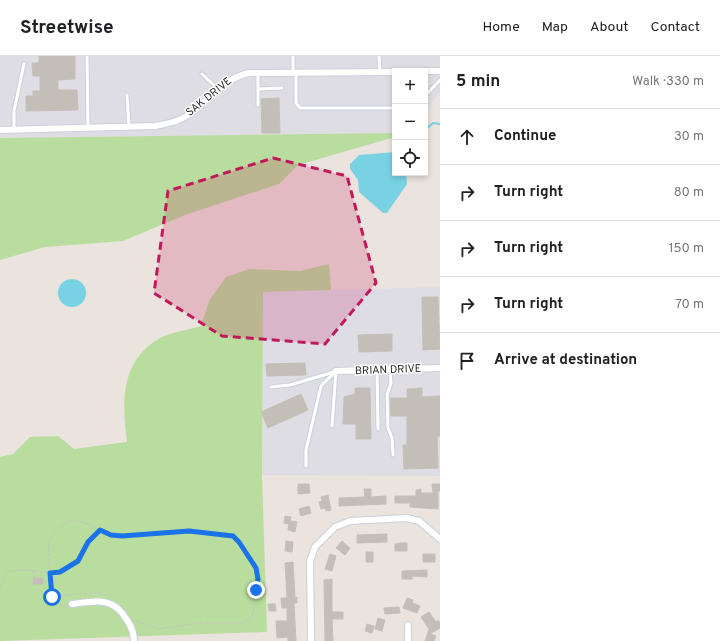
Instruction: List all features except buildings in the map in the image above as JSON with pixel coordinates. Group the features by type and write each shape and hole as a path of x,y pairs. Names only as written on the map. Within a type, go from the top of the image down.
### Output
{"street":[{"path":"428,71 440,71"},
{"name":"SAK DRIVE","path":"0,130 156,126 182,119 196,110 217,88 236,76 258,73 392,72"},
{"name":"BRIAN DRIVE","path":"336,371 440,368"},
{"path":"310,641 310,561 315,547 335,527 350,521 407,518 422,523 440,539"},
{"path":"72,604 98,601 109,602 122,611 130,624 134,641"},
{"path":"408,625 408,641"}],"lane":[{"path":"87,56 88,127"},
{"path":"293,56 296,103 300,108 392,108"},
{"path":"379,56 380,72"},
{"path":"14,129 14,111 24,64"},
{"path":"258,73 258,106"},
{"path":"202,74 217,88"},
{"path":"428,93 440,80"},
{"path":"258,89 282,88"},
{"path":"127,95 129,126"},
{"path":"390,369 391,384 387,395 388,428 392,438 393,455"},
{"path":"377,370 378,429"},
{"path":"271,387 290,385 336,371"},
{"path":"332,426 336,371"},
{"path":"306,466 306,450 321,386 336,371"}],"path":[{"path":"72,604 69,607 62,607 56,603 52,597 48,546 50,540 59,528 70,522 87,524 111,535 122,536 189,531 233,536 239,542 256,568 258,579 252,616 247,622 217,624 197,623 159,629 142,624"},
{"path":"0,587 4,577 9,571 60,572 78,561 88,542 100,530"},
{"path":"34,571 34,578"}],"highlighted area":[{"path":"273,158 347,176 376,283 325,344 222,336 154,293 168,191"}],"shaded area":[{"path":"0,56 440,56 440,92 428,108 428,68 392,68 392,133 0,138"},
{"path":"440,287 440,476 262,475 263,292"}],"green space":[{"path":"392,133 392,138 298,165 279,184 185,215 123,241 45,247 0,260 0,138"},
{"path":"329,264 331,290 263,292 262,475 267,632 0,641 0,457 13,454 30,437 58,436 74,449 127,442 124,412 125,398 131,370 137,358 147,347 160,338 201,326 209,301 226,277 249,269 300,271"}],"water":[{"path":"392,152 392,176 406,176 407,184 387,213 383,213 359,192 358,180 350,169 350,164 359,155"},
{"path":"72,279 82,283 86,293 82,303 72,307 62,303 58,293 62,283"}],"waterway":[{"path":"428,127 433,123 440,124"}],"route":[{"path":"52,597 50,573 60,572 70,568 80,559 89,540 100,530 111,535 122,536 189,531 233,536 239,542 256,568 258,574 256,590"}]}
